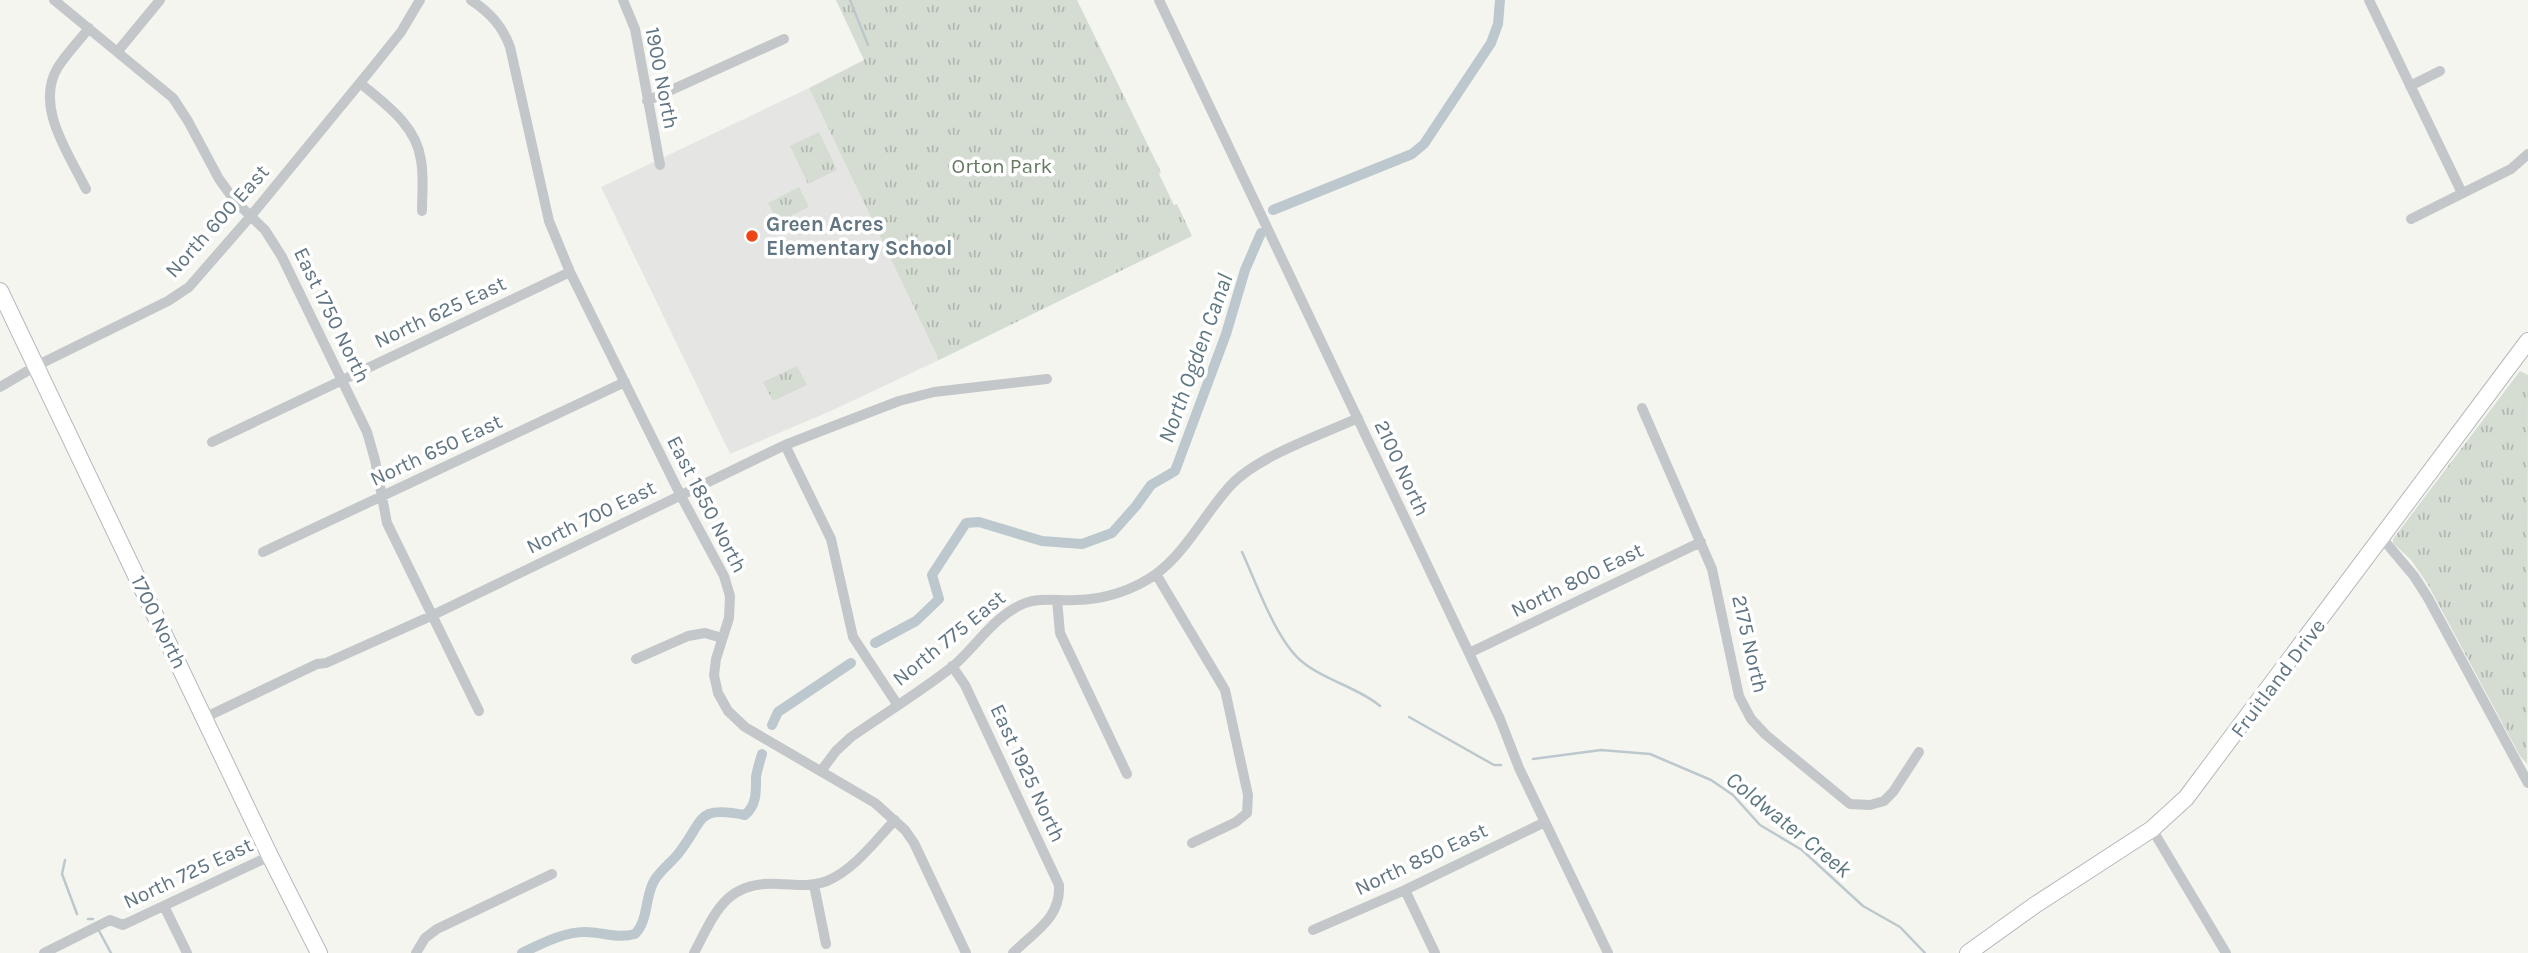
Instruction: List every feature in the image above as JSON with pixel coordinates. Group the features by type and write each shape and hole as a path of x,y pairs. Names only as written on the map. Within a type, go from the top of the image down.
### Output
{"street":[{"name":"East 1750 North","path":"54,0 173,98 219,179 235,201 265,230 282,257 367,432 387,523 479,711"},
{"path":"118,51 160,0"},
{"name":"North 600 East","path":"0,387 36,366 168,302 189,286 250,217 360,83 401,32 421,0"},
{"name":"East 1850 North","path":"471,0 495,19 510,47 549,221 570,272 681,496 724,576 730,596 729,618 714,675 718,693 728,711 745,727 875,803 895,820 914,843 966,953"},
{"name":"1900 North","path":"623,0 635,29 660,165"},
{"name":"2100 North","path":"1159,0 1469,653 1608,953"},
{"path":"2369,0 2462,193"},
{"path":"86,189 55,126 48,92 58,68 89,29"},
{"path":"647,101 784,39"},
{"path":"2410,86 2440,71"},
{"path":"360,83 399,117 415,139 421,160 422,211"},
{"path":"2411,219 2511,169 2528,154"},
{"name":"North 625 East","path":"212,442 570,272"},
{"name":"1700 North","path":"0,290 318,953"},
{"name":"Fruitland Drive","path":"1968,953 2035,905 2152,829 2186,799 2528,341"},
{"name":"North 700 East","path":"204,718 317,664 326,663 431,616 785,445 899,401 934,392 1047,379"},
{"name":"North 650 East","path":"263,552 625,382"},
{"name":"2175 North","path":"1642,408 1712,569 1739,696 1751,719 1766,735 1850,804 1870,805 1884,800 1893,792 1919,752"},
{"name":"North 775 East","path":"821,771 851,737 952,666 1005,615 1023,604 1102,598 1133,587 1156,574 1175,555 1232,484 1247,471 1357,418"},
{"path":"785,445 831,539 853,637 897,704"},
{"path":"2382,538 2414,576 2428,598 2527,780"},
{"name":"North 800 East","path":"1469,653 1701,542"},
{"path":"1156,574 1225,690 1248,795 1247,813 1192,843"},
{"path":"1057,600 1060,633 1127,774"},
{"path":"636,659 688,636 705,633 722,638"},
{"name":"East 1925 North","path":"952,666 965,685 1059,885 1060,899 1056,911 1013,953"},
{"path":"694,953 721,903 734,893 749,885 764,883 814,885 840,874 895,820"},
{"name":"North 850 East","path":"1313,930 1405,890 1545,822"},
{"path":"2152,829 2226,953"},
{"name":"North 725 East","path":"44,953 110,920 124,925 270,856"},
{"path":"415,953 425,938 437,929 552,874"},
{"path":"814,885 826,944"},
{"path":"1405,890 1435,953"},
{"path":"164,906 187,953"}],"shaded area":[{"name":"Green Acres Elementary School","path":"809,88 939,360 833,410 730,454 601,187"}],"green space":[{"name":"Orton Park","path":"836,0 1077,0 1161,172 1159,174 1174,205 1177,204 1192,236 939,360 809,88 864,60"},
{"path":"819,132 837,170 808,184 790,146"},
{"path":"799,187 809,207 778,222 768,203"},
{"path":"797,366 807,385 773,401 763,382"},
{"path":"2520,371 2528,375 2527,764 2520,756 2427,583 2411,560 2393,543 2393,539"}],"waterway":[{"name":"Coldwater Creek","path":"850,0 868,45"},
{"name":"North Ogden Canal","path":"1273,210 1412,154 1424,144 1491,43 1498,24 1500,0"},
{"name":"North Ogden Canal","path":"875,643 916,621 939,599 932,575 966,523 979,522 1042,541 1082,544 1112,533 1151,485 1175,471 1226,334 1245,270 1261,233"},
{"name":"Coldwater Creek","path":"1242,552 1277,628 1295,655 1314,670 1363,694 1380,706"},
{"name":"North Ogden Canal","path":"772,725 778,712 851,663"},
{"name":"Coldwater Creek","path":"1409,717 1494,765 1501,765"},
{"name":"Coldwater Creek","path":"1533,759 1601,750 1650,754 1711,780 1733,795 1760,825 1802,850 1863,906 1900,927 1925,953"},
{"name":"North Ogden Canal","path":"522,953 569,934 635,934 642,923 655,879 678,854 703,818 717,812 745,815 752,807 762,754"},
{"path":"65,860 62,874 77,914"},
{"path":"88,919 93,919"},
{"path":"98,929 111,953"}],"place":[{"name":"Green Acres Elementary School","path":"752,236"}]}
